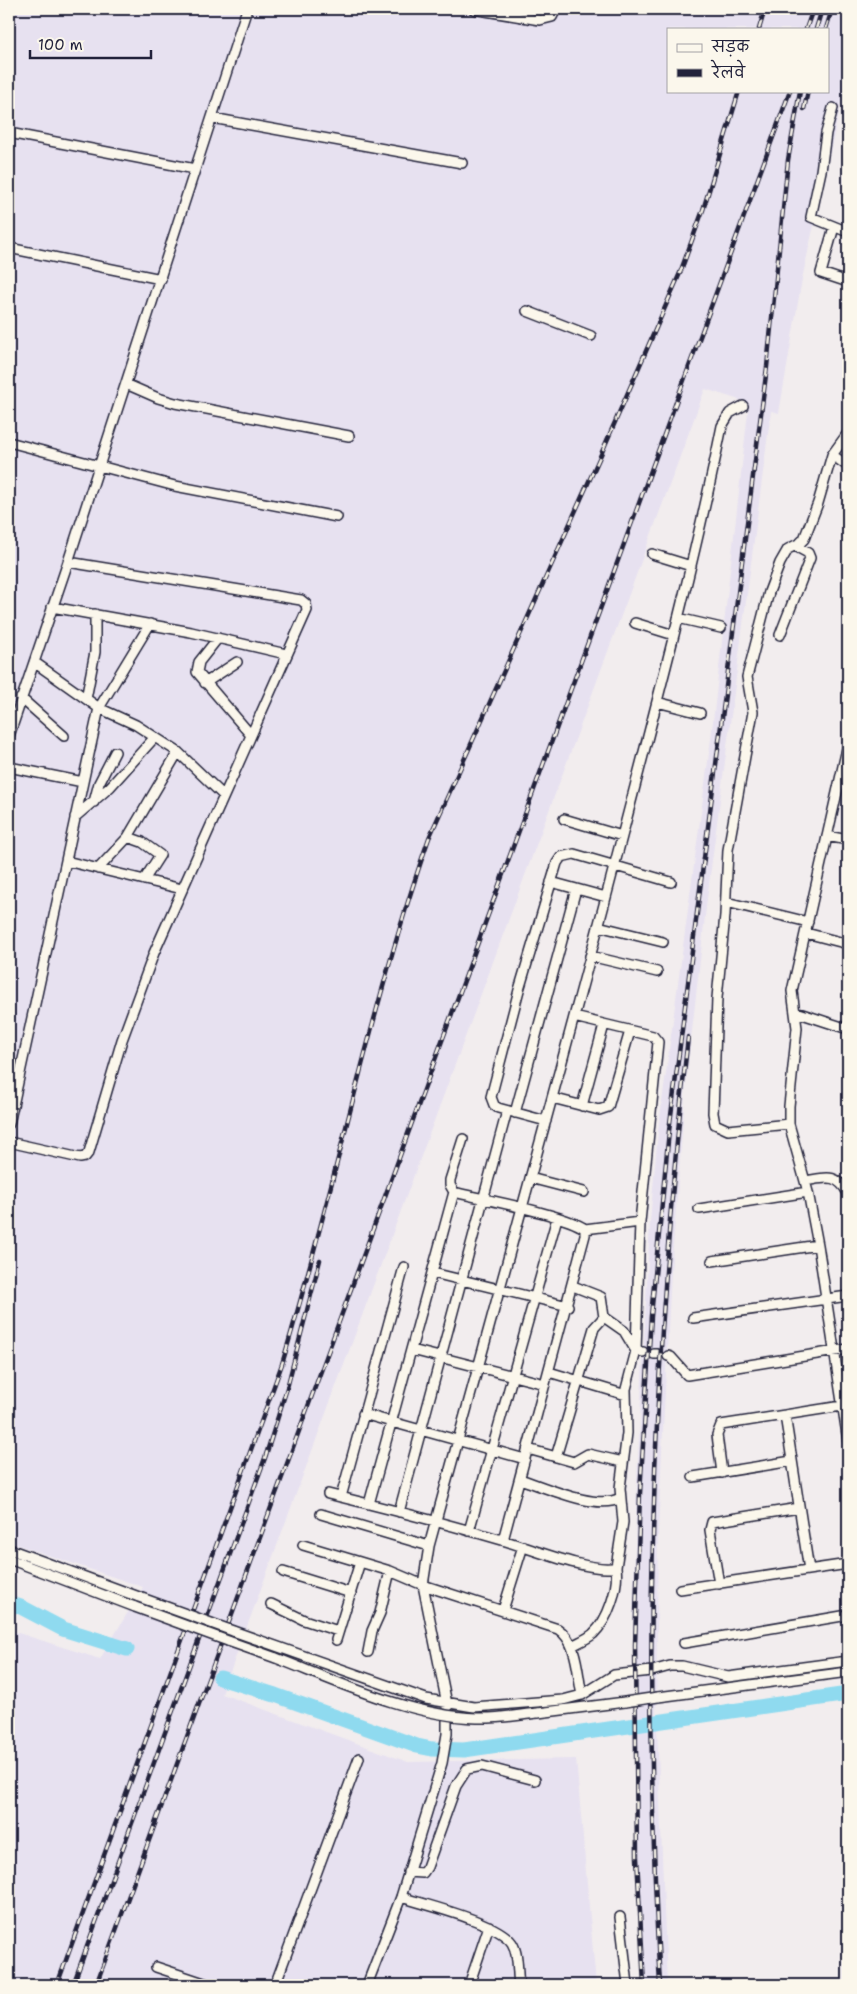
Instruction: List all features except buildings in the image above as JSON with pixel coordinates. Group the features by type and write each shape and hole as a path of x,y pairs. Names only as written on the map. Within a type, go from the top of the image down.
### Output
{"street":[{"path":"9,731 68,562 247,9"},
{"path":"473,9 540,20 552,17 556,9"},
{"path":"833,108 826,133 822,171 811,218 848,232"},
{"path":"212,118 462,163"},
{"path":"9,133 195,169"},
{"path":"834,227 821,273 848,282"},
{"path":"9,248 160,279"},
{"path":"527,311 591,336"},
{"path":"126,384 150,396 175,402 350,436"},
{"path":"367,1985 401,1897 442,1763 445,1747 448,1717 423,1585 429,1546 501,1289 615,864 691,566 722,426 730,413 743,406"},
{"path":"789,1124 728,1130 715,1124 713,1113 717,998 726,902 728,850 753,712 747,677 769,592 784,552 800,543 807,532 832,455 848,434"},
{"path":"9,442 100,464 175,486 337,517"},
{"path":"832,455 848,466"},
{"path":"780,635 810,558 808,553 795,546"},
{"path":"652,554 691,566"},
{"path":"9,1142 80,1158 85,1157 89,1152 106,1088 139,990 250,734 307,610 306,604 301,600 68,562"},
{"path":"52,607 150,624 286,654"},
{"path":"86,699 95,652 95,614"},
{"path":"678,618 721,628"},
{"path":"635,623 674,635"},
{"path":"9,1124 99,708 150,624"},
{"path":"218,638 196,668 198,676 250,734"},
{"path":"34,662 99,708 155,737 178,752 224,795"},
{"path":"205,683 237,662"},
{"path":"21,698 64,736"},
{"path":"657,702 700,713"},
{"path":"75,817 94,802 155,737"},
{"path":"848,744 792,991 792,1002 796,1012 788,1106 789,1124 808,1192 818,1245 834,1351 846,1405 848,1441"},
{"path":"94,802 99,783 115,752"},
{"path":"98,869 128,837 178,752"},
{"path":"9,767 83,782"},
{"path":"564,819 622,836"},
{"path":"827,836 848,840"},
{"path":"128,837 142,842 160,855 144,880"},
{"path":"546,1122 494,1105 491,1097 557,863 567,854 615,864 671,882"},
{"path":"66,861 182,889"},
{"path":"551,882 606,897"},
{"path":"399,1512 484,1200 576,889"},
{"path":"726,902 808,922"},
{"path":"598,926 663,942"},
{"path":"806,933 848,944"},
{"path":"590,956 657,972"},
{"path":"796,1012 848,1029"},
{"path":"572,1646 591,1636 602,1621 613,1595 623,1522 620,1498 627,1433 626,1396 639,1351 640,1222 658,1042 654,1036 574,1017"},
{"path":"582,1106 604,1025"},
{"path":"552,1098 600,1110 608,1107 630,1031"},
{"path":"369,1504 454,1192 450,1185 450,1180 463,1139"},
{"path":"530,1178 584,1192"},
{"path":"805,1181 833,1178 843,1184 848,1193"},
{"path":"454,1192 557,1218 579,1225 585,1229 640,1222"},
{"path":"699,1209 808,1192"},
{"path":"469,1531 557,1218"},
{"path":"503,1540 568,1306 585,1236 585,1229"},
{"path":"712,1262 818,1245"},
{"path":"341,1497 404,1267"},
{"path":"432,1273 568,1306"},
{"path":"573,1286 601,1297 604,1317 624,1331 639,1351"},
{"path":"693,1318 848,1296"},
{"path":"556,1457 594,1328 604,1317"},
{"path":"668,1356 687,1375 848,1349"},
{"path":"412,1350 545,1384"},
{"path":"549,1372 626,1396"},
{"path":"722,1472 717,1436 721,1425 846,1405"},
{"path":"363,1414 525,1459"},
{"path":"785,1416 809,1570"},
{"path":"528,1449 577,1462 582,1456 588,1454 623,1462"},
{"path":"693,1477 792,1461"},
{"path":"520,1479 593,1502 609,1503 620,1498"},
{"path":"328,1494 503,1540 581,1564 610,1569 616,1567"},
{"path":"719,1584 710,1530 712,1522 799,1508"},
{"path":"321,1514 429,1546"},
{"path":"303,1545 390,1571 423,1585 558,1629 564,1633 572,1646 582,1695"},
{"path":"504,1610 522,1546"},
{"path":"9,1549 233,1631 426,1699 446,1704 474,1707 563,1700 582,1695 614,1675 652,1671 670,1666 682,1666 728,1677 848,1661"},
{"path":"9,1559 392,1701 433,1713 478,1719 570,1709 848,1672"},
{"path":"271,1604 337,1635 360,1562"},
{"path":"680,1589 848,1564"},
{"path":"368,1652 372,1631 380,1613 390,1571"},
{"path":"283,1572 350,1593"},
{"path":"684,1643 848,1615"},
{"path":"275,1985 359,1758"},
{"path":"408,1872 423,1873 427,1867 456,1786 467,1769 482,1766 535,1780"},
{"path":"401,1897 490,1926 504,1935 512,1944 516,1955 519,1985"},
{"path":"620,1917 628,1985"},
{"path":"469,1985 490,1926"},
{"path":"156,1967 210,1985"}],"shaded area":[{"path":"9,9 848,9 848,71 802,279 779,413 771,411 707,899 686,1083 671,1271 658,1530 656,1715 635,1717 633,1618 637,1479 650,1222 658,1132 711,739 749,403 705,389 222,1694 408,1762 576,1759 596,1985 9,1985 9,1630 100,1659 143,1587 9,1542"},
{"path":"657,1726 667,1985 642,1985 633,1730"}],"waterway":[{"path":"9,1603 21,1607 63,1629 127,1649"},
{"path":"220,1678 275,1695 417,1746 432,1749 464,1750 848,1694"}],"railway":[{"path":"759,28 765,9"},
{"path":"806,28 813,9"},
{"path":"816,28 822,9"},
{"path":"826,28 832,9"},
{"path":"57,1985 282,1364 319,1233 388,968 429,838 680,273 703,210 739,92"},
{"path":"96,1985 790,92"},
{"path":"644,1985 637,1858 635,1645 640,1493 651,1316 669,1131 767,367 788,160 800,92"},
{"path":"804,109 808,92"},
{"path":"660,1985 652,1748 651,1629 654,1511 666,1273 688,1037"},
{"path":"73,1985 265,1458 287,1388 320,1260"}]}
